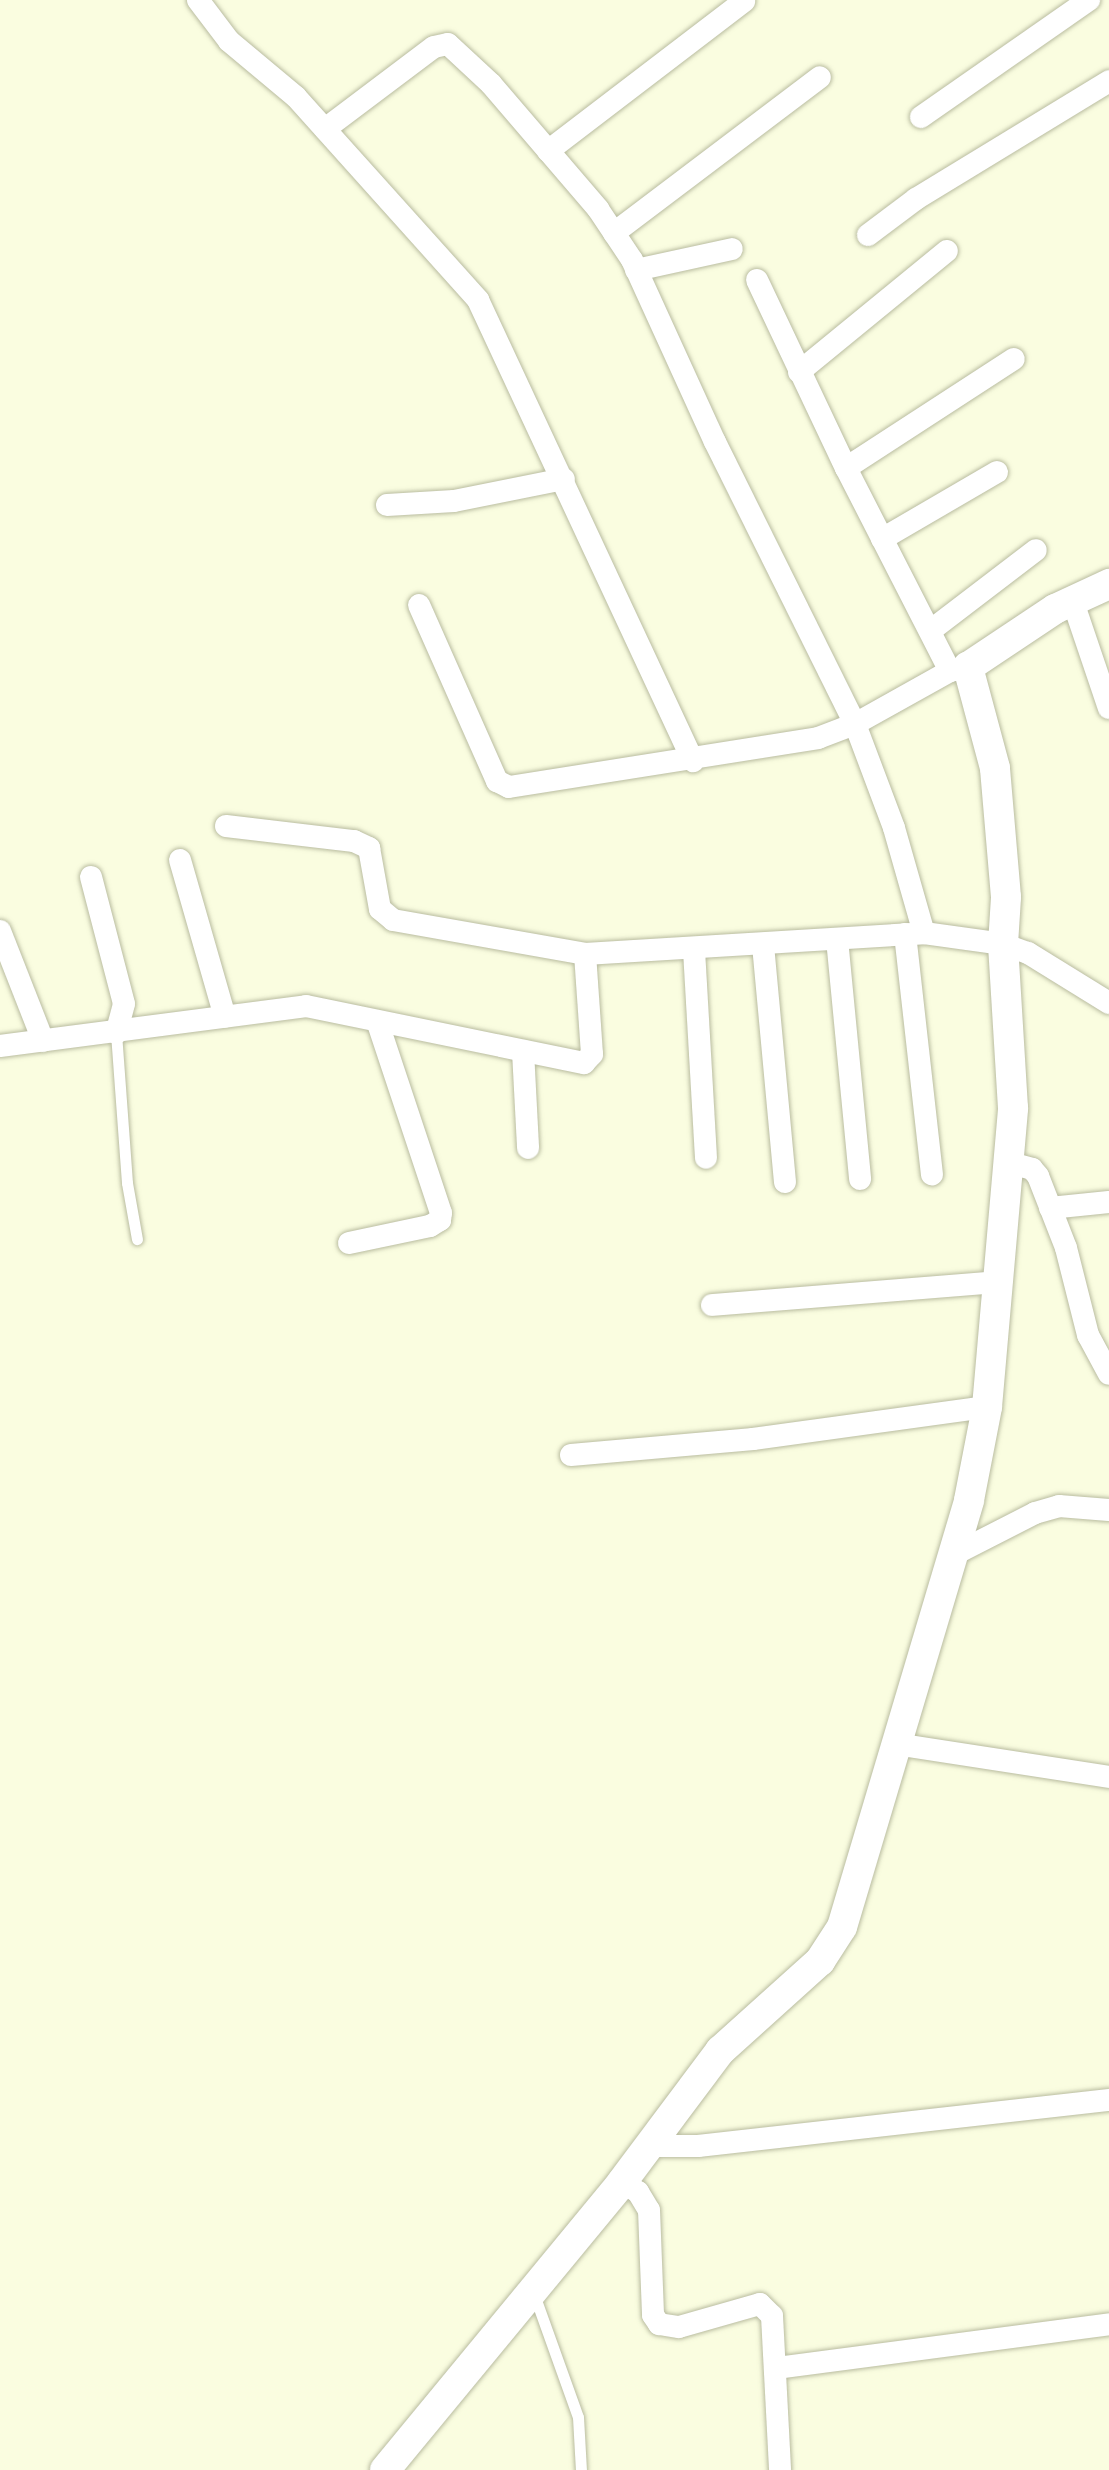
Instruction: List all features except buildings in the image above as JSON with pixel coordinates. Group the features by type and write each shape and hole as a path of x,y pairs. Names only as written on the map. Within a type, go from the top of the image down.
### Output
{"street":[{"path":"198,0 230,42 296,97 478,300 693,761"},
{"path":"922,117 1088,0"},
{"path":"548,151 744,1"},
{"path":"325,129 434,47 448,44 490,84 614,232 636,270 855,724 894,828 915,934 932,1174"},
{"path":"614,232 820,77"},
{"path":"868,235 916,199 1109,81"},
{"path":"636,270 732,249"},
{"path":"799,372 947,250"},
{"path":"385,2470 622,2182 720,2051 831,1946 842,1927 969,1500 988,1407 1013,1108 1002,944 1006,897 995,768 959,669 930,630 882,539 757,280"},
{"path":"846,468 1014,358"},
{"path":"882,539 997,472"},
{"path":"386,505 454,501 564,480"},
{"path":"930,630 1036,550"},
{"path":"419,605 502,786 693,761 818,738 855,724 959,669 1072,599 1109,584"},
{"path":"1072,599 1109,708"},
{"path":"226,826 354,841 369,848 380,909 393,920 585,954 915,934 1002,944 1043,960 1109,1003"},
{"path":"180,860 224,1017"},
{"path":"91,877 124,1004 116,1033"},
{"path":"0,930 43,1041"},
{"path":"837,940 860,1179"},
{"path":"763,945 784,1182"},
{"path":"694,950 706,1158"},
{"path":"0,1046 306,1006 578,1062 589,1060 585,954"},
{"path":"349,1242 436,1224 440,1213 377,1021"},
{"path":"523,1051 528,1148"},
{"path":"1010,1164 1036,1172 1070,1264 1088,1335 1109,1374"},
{"path":"1050,1208 1109,1202"},
{"path":"712,1304 998,1282"},
{"path":"571,1455 753,1440 988,1407"},
{"path":"951,1556 1034,1513 1059,1506 1109,1510"},
{"path":"896,1744 1109,1778"},
{"path":"650,2146 698,2146 1109,2100"},
{"path":"622,2182 638,2192 649,2210 653,2315 658,2324 679,2327 760,2304 772,2316 780,2470"},
{"path":"776,2368 1109,2324"}],"lane":[{"path":"116,1033 127,1183 137,1238"},
{"path":"533,2290 578,2417 581,2470"}]}
